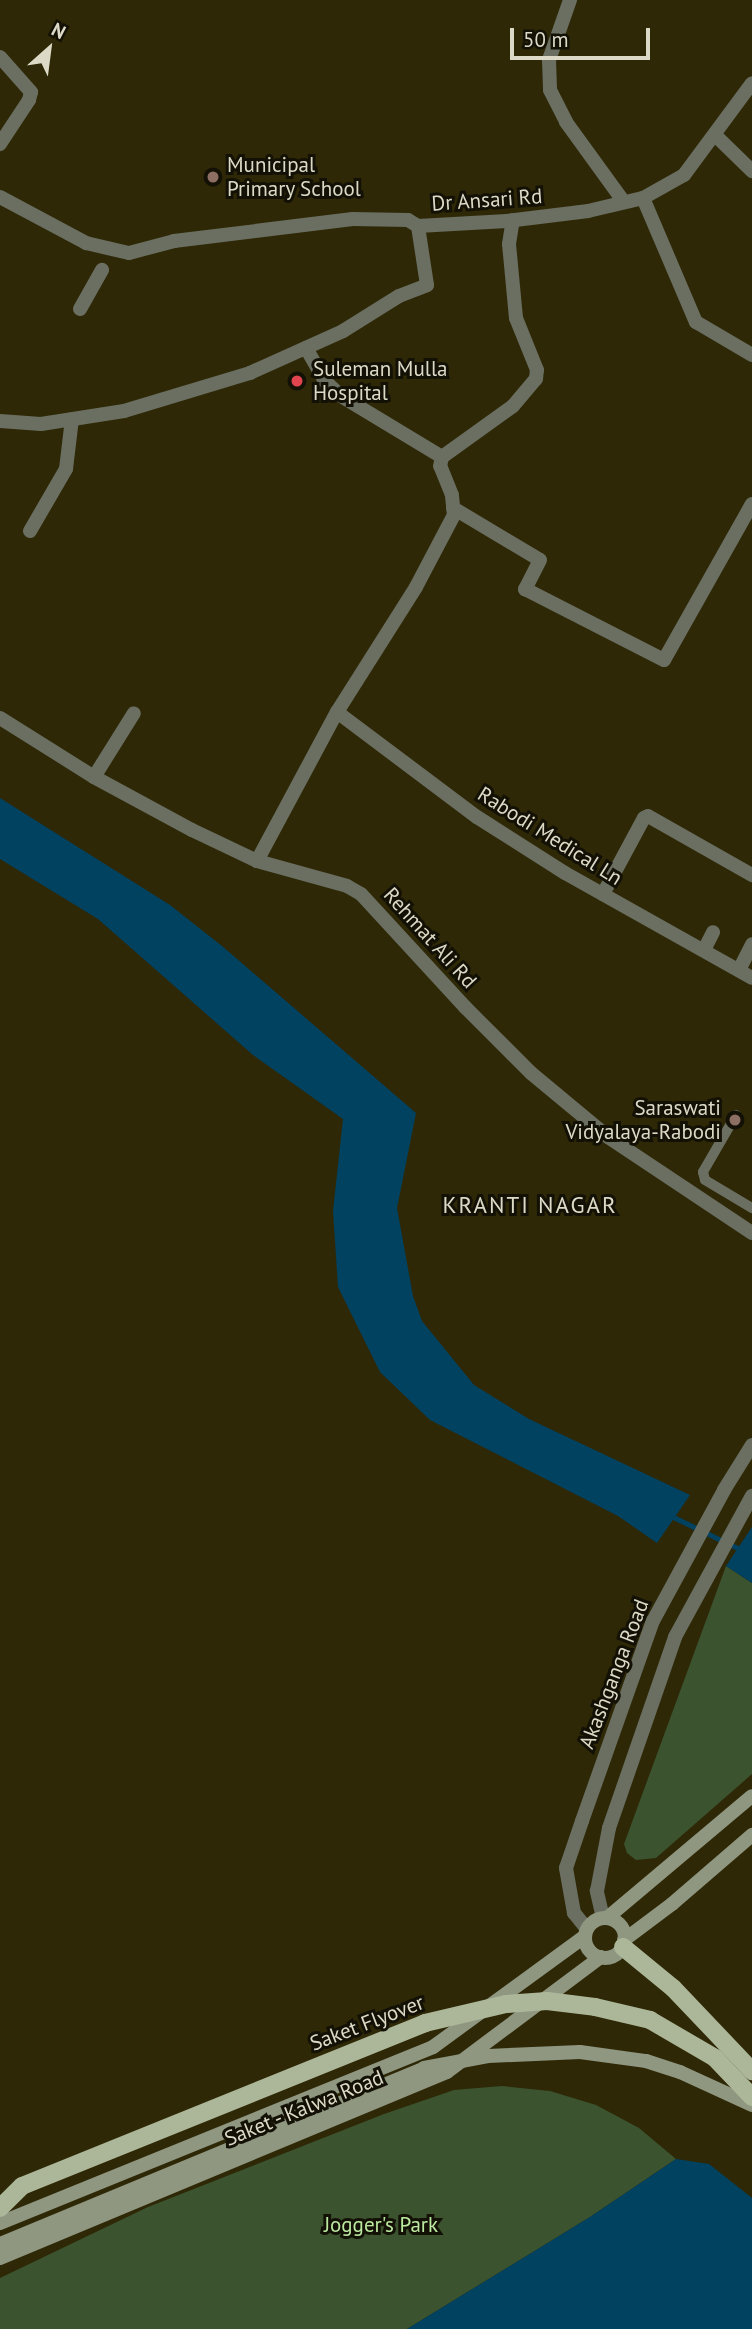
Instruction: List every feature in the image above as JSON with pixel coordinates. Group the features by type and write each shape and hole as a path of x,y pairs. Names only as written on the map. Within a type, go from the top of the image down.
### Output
{"main road":[{"path":"752,1796 605,1918 593,1921 586,1933 589,1951 601,1957 614,1955 624,1943 752,1835"},
{"path":"605,1918 622,1927 624,1943 673,1987 752,2071"},
{"name":"Saket - Kalwa Road","path":"0,2223 433,2048 586,1933"},
{"name":"Saket - Kalwa Road","path":"0,2258 447,2072 601,1957"},
{"name":"Saket Flyover","path":"0,2208 22,2186 425,2023 506,2004 547,2001 650,2020 715,2058 752,2097"},
{"path":"0,2244 424,2068 475,2058 548,2051 646,2061 680,2072 752,2105"}],"street":[{"path":"570,0 549,60 550,90 566,122 624,202"},
{"path":"0,57 31,92 29,100 0,144"},
{"name":"Dr Ansari Rd","path":"0,197 86,243 130,253 174,241 353,219 408,220 418,226 513,220 588,211 643,198 684,174 750,92"},
{"path":"715,135 752,171"},
{"path":"643,198 696,321 752,355"},
{"path":"257,861 337,712 416,587 454,515 452,495 440,466 442,457 513,406 536,379 537,370 516,318 509,244 513,220"},
{"path":"0,421 41,424 124,411 250,373 306,348 342,331 399,296 427,285 418,226"},
{"path":"80,309 102,270"},
{"path":"306,348 324,382 341,396 442,457"},
{"path":"30,531 66,469 72,419"},
{"path":"453,508 540,560 525,589 664,660 752,504"},
{"name":"Rabodi Medical Ln","path":"337,712 477,817 603,894 752,978"},
{"path":"94,777 134,713"},
{"name":"Rehmat Ali Rd","path":"0,718 156,812 257,861 347,886 361,894 465,1007 531,1073 608,1137 752,1233"},
{"path":"603,894 644,818 648,816 752,875"},
{"path":"704,950 713,932"},
{"path":"738,970 752,944"},
{"name":"Akashganga Road","path":"586,1933 574,1913 566,1868 653,1621 724,1490 752,1445"},
{"name":"Akashganga Road","path":"605,1918 597,1891 609,1828 675,1637 749,1500"}],"lane":[{"path":"736,1115 703,1172 705,1180 752,1208"}],"green space":[{"path":"726,1566 752,1583 752,1774 656,1858 636,1860 627,1853 624,1844"},
{"name":"Jogger's Park","path":"502,2086 550,2091 596,2105 639,2128 676,2159 590,2217 407,2329 0,2329 0,2278 148,2207 384,2114 454,2090"}],"water":[{"path":"0,798 170,905 222,946 416,1113 397,1208 413,1296 422,1321 474,1385 529,1419 690,1495 657,1543 618,1516 430,1420 380,1372 338,1287 333,1211 343,1119 253,1055 98,919 0,859"},
{"path":"752,1527 752,1583 726,1566"},
{"path":"676,2159 709,2164 752,2198 752,2329 407,2329 590,2217"}],"waterway":[{"path":"669,1515 752,1555"}],"place":[{"name":"Municipal Primary School","path":"213,177"},
{"name":"Suleman Mulla Hospital","path":"297,381"},
{"name":"Saraswati Vidyalaya-Rabodi","path":"735,1120"}],"district":[{"name":"KRANTI NAGAR","path":"530,1205"}]}
